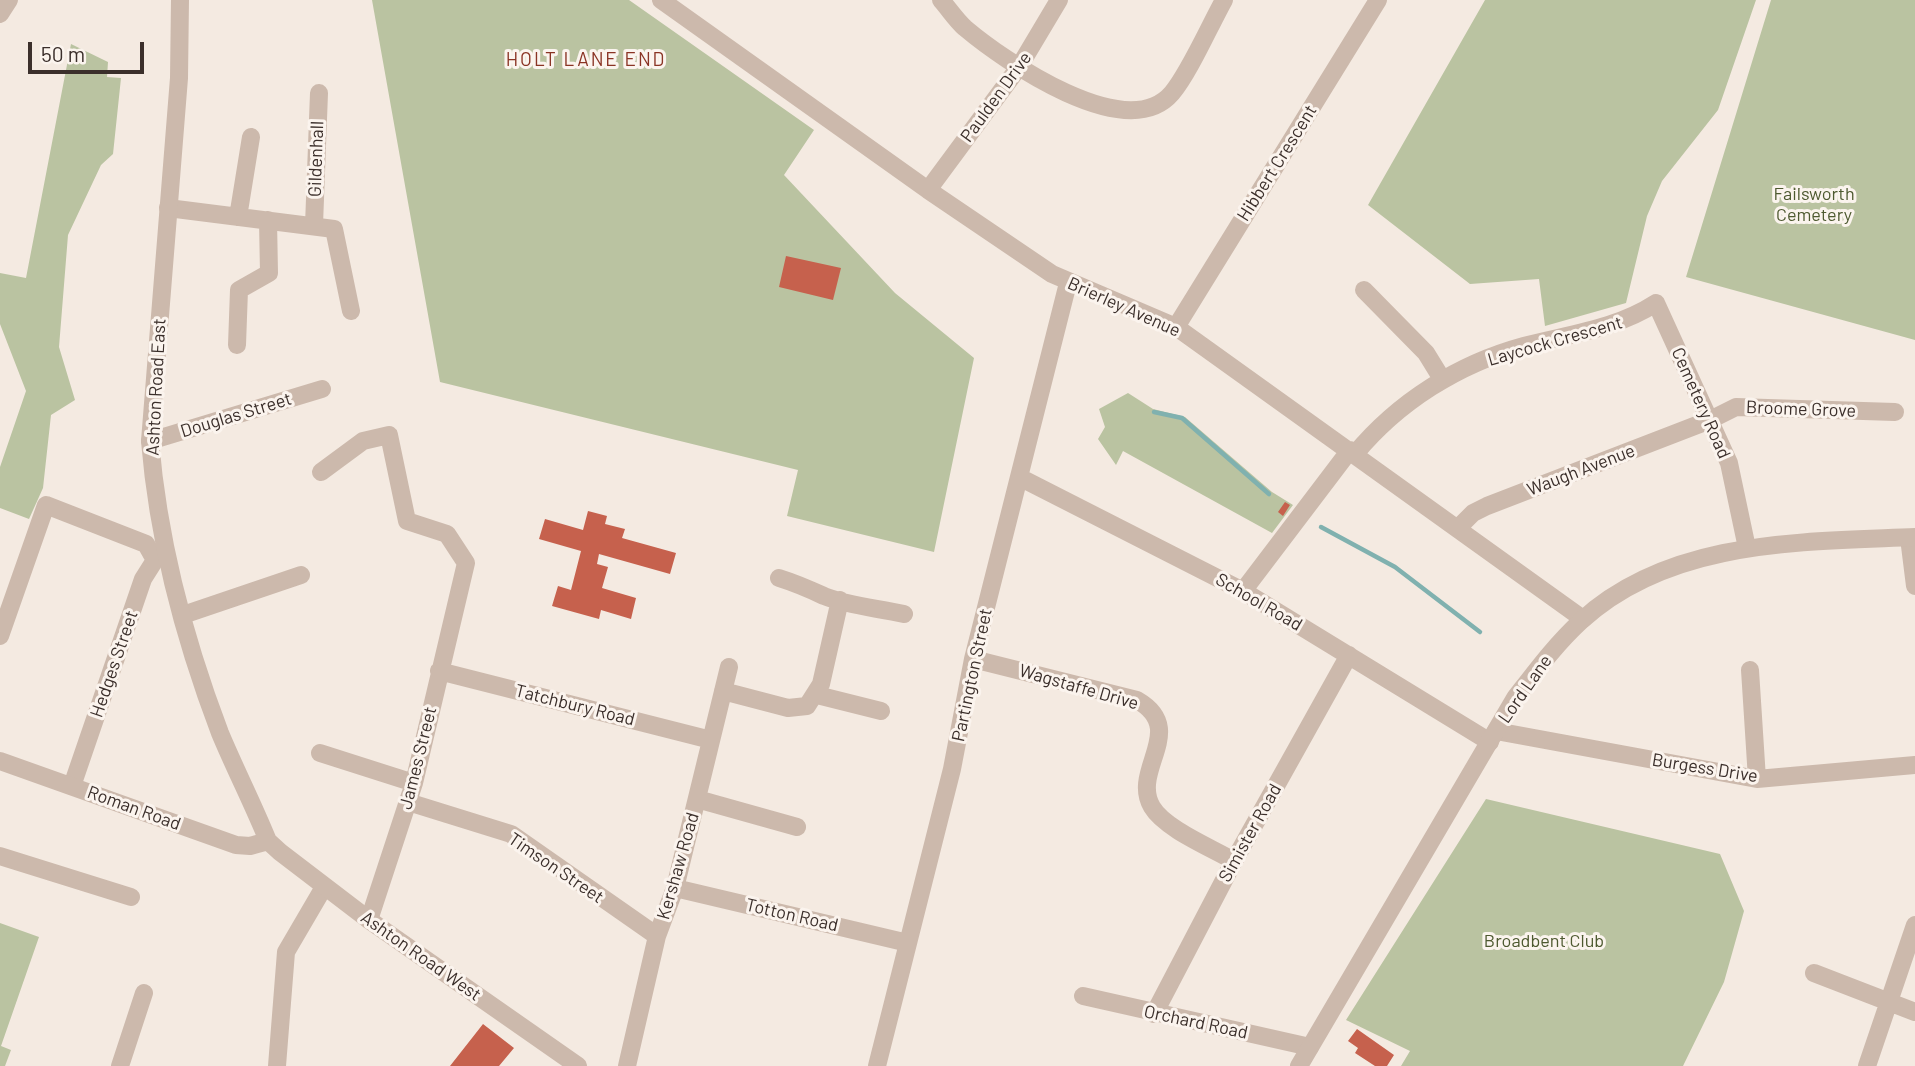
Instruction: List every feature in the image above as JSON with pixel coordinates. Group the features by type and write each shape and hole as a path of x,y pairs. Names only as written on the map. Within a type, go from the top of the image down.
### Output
{"street":[{"path":"0,14 9,0"},
{"name":"Ashton Road East","path":"180,0 179,78 150,441 161,556 183,615 219,730 268,841"},
{"name":"Brierley Avenue","path":"661,0 928,190 1068,283 1177,327 1583,619"},
{"path":"941,0 964,27 1019,67 1112,111 1147,110 1171,94 1224,0"},
{"name":"Paulden Drive","path":"928,190 1019,67 1059,0"},
{"name":"Hibbert Crescent","path":"1177,327 1378,0"},
{"name":"Gildenhall","path":"314,225 319,93"},
{"path":"238,217 251,137"},
{"path":"168,208 334,229 351,311"},
{"path":"237,345 239,290 269,273 268,220"},
{"name":"Partington Street","path":"877,1066 952,769 973,659 1068,283"},
{"path":"1364,290 1426,353 1442,379"},
{"name":"Laycock Crescent","path":"1243,591 1352,452 1411,399 1442,379 1522,347 1627,321 1656,303"},
{"name":"Cemetery Road","path":"1656,303 1729,463 1747,548"},
{"name":"Douglas Street","path":"150,441 322,388"},
{"name":"Broome Grove","path":"1710,420 1735,407 1895,412"},
{"name":"Waugh Avenue","path":"1458,528 1473,513 1487,506 1710,420"},
{"name":"James Street","path":"321,472 363,441 388,435 407,521 447,534 466,563 414,783 369,920"},
{"name":"School Road","path":"1019,477 1243,591 1349,655 1493,736"},
{"path":"0,636 46,505 146,544 161,556"},
{"path":"1912,537 1915,586"},
{"name":"Lord Lane","path":"1299,1066 1516,698 1553,650 1583,619 1622,592 1659,573 1704,557 1747,548 1912,537"},
{"name":"Hedges Street","path":"72,786 143,579 161,556"},
{"path":"183,615 301,575"},
{"path":"779,578 813,588 822,595 904,614"},
{"path":"723,691 788,708 807,706 817,695 840,600"},
{"name":"Simister Road","path":"1154,1014 1234,860 1349,655"},
{"name":"Wagstaffe Drive","path":"973,659 1123,696 1155,712 1160,732 1149,780 1150,804 1166,821 1234,860"},
{"name":"Kershaw Road","path":"626,1066 657,936 676,888 729,667"},
{"path":"1750,670 1757,779"},
{"name":"Tatchbury Road","path":"439,671 711,740"},
{"path":"817,695 881,711"},
{"name":"Burgess Drive","path":"1493,736 1757,779 1915,765"},
{"path":"320,753 414,783"},
{"name":"Roman Road","path":"0,761 236,845 250,846 268,841"},
{"path":"697,799 797,827"},
{"name":"Timson Street","path":"408,802 511,834 657,936"},
{"name":"Ashton Road West","path":"268,841 369,920 578,1066"},
{"path":"0,856 131,897"},
{"path":"277,1066 286,952 324,887"},
{"name":"Totton Road","path":"676,888 908,943"},
{"path":"1867,1066 1915,925"},
{"path":"1814,973 1915,1012"},
{"path":"120,1066 144,993"},
{"name":"Orchard Road","path":"1083,996 1310,1047"}],"green space":[{"path":"372,0 629,0 814,130 784,175 895,293 974,358 934,552 787,516 798,470 440,382"},
{"path":"1485,0 1756,0 1718,110 1662,181 1647,216 1626,303 1545,326 1539,279 1470,284 1368,205"},
{"name":"Failsworth Cemetery","path":"1771,0 1915,0 1915,340 1686,277"},
{"path":"71,44 108,62 107,77 121,78 113,154 101,165 68,235 59,347 75,400 51,415 43,488 29,519 0,508 0,467 26,391 0,324 0,273 26,278"},
{"path":"1128,393 1153,409 1185,417 1272,492 1293,505 1272,533 1123,451 1116,465 1098,439 1105,427 1099,409"},
{"name":"Broadbent Club","path":"1486,799 1720,854 1744,911 1724,982 1683,1066 1401,1066 1410,1051 1346,1020"},
{"path":"0,923 39,937 1,1046 11,1050 5,1066 0,1066"}],"building":[{"path":"786,256 841,268 833,300 779,287"},
{"path":"1285,502 1290,505 1283,516 1278,512"},
{"path":"588,511 607,516 605,524 625,529 622,538 676,553 670,574 599,554 597,564 608,567 602,588 636,598 631,619 601,610 599,619 552,606 558,586 571,590 581,551 539,539 545,519 583,530"},
{"path":"483,1024 514,1048 499,1066 450,1066"},
{"path":"1357,1029 1394,1055 1387,1066 1375,1066 1355,1053 1358,1048 1348,1041"}],"waterway":[{"path":"1154,412 1182,418 1269,494"},
{"path":"1321,527 1395,567 1480,632"}],"district":[{"name":"HOLT LANE END","path":"586,60"}]}
